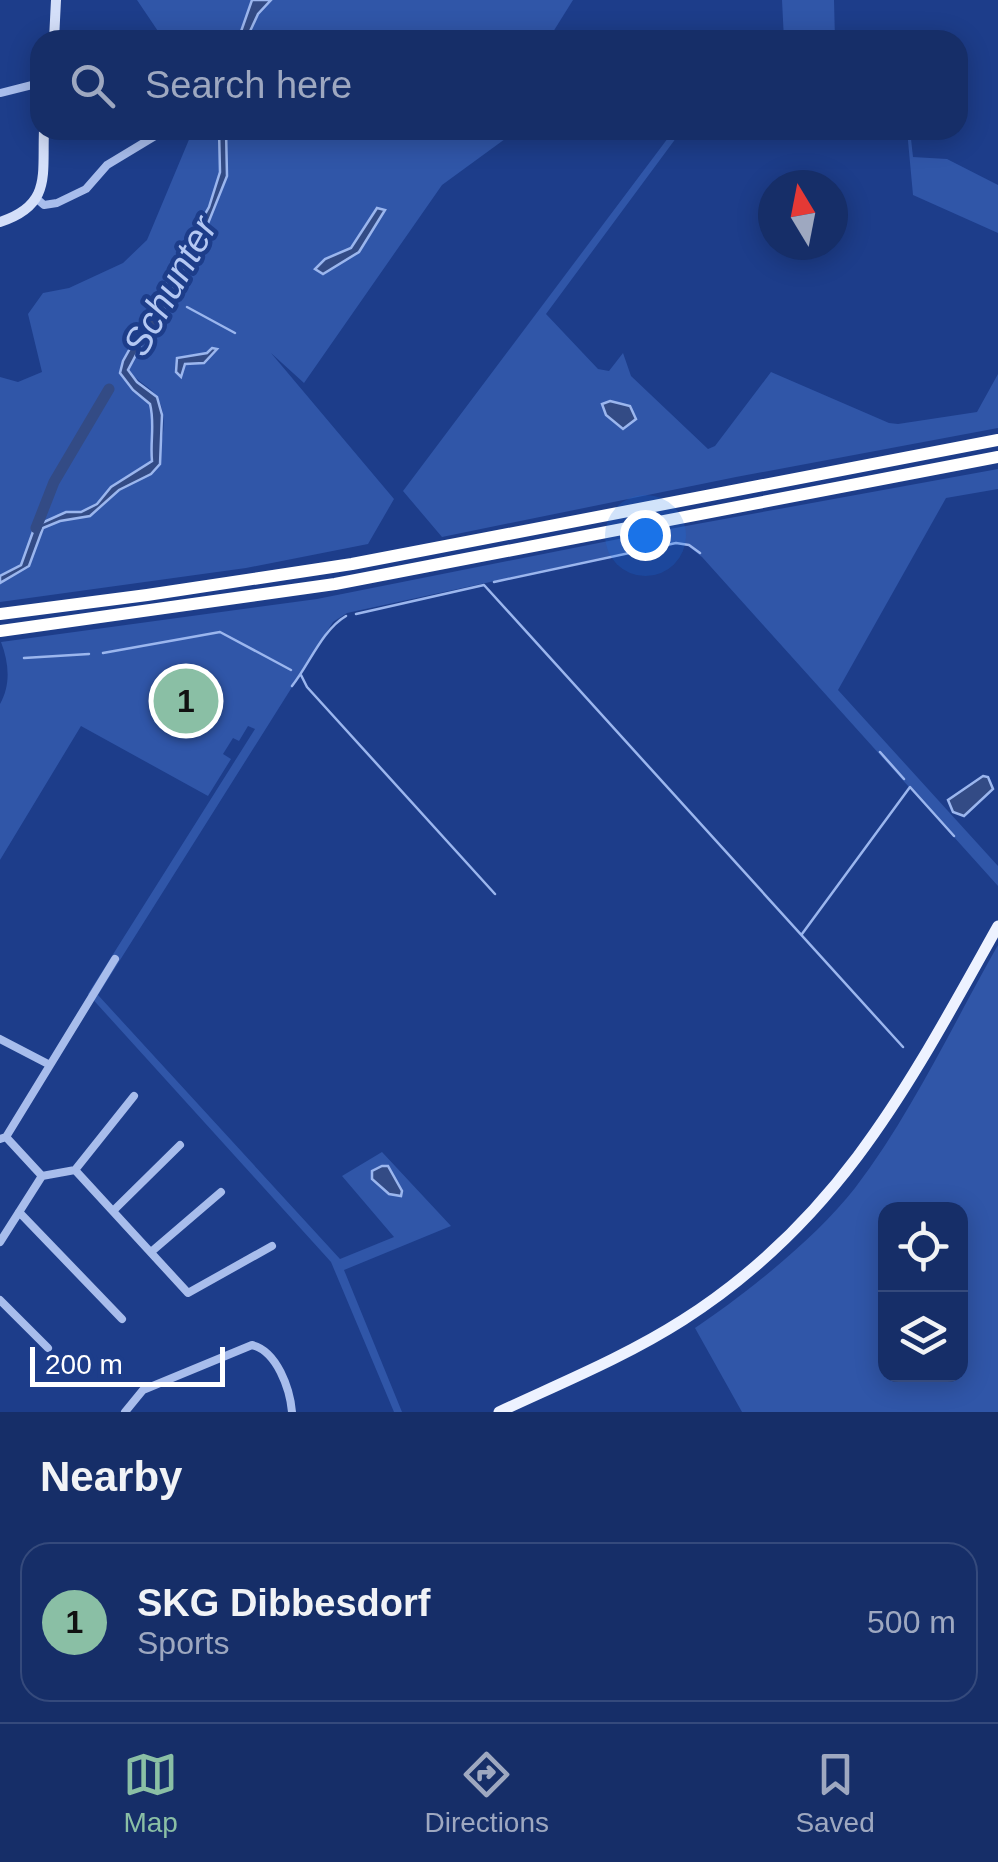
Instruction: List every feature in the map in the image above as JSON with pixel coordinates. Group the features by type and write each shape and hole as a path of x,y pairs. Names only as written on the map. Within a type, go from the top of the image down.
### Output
{"highway":[{"path":"0,614 352,564 998,440"},
{"path":"0,630 66,624 335,584 976,460 998,461"}],"main road":[{"path":"54,30 56,0"},
{"path":"0,222 22,214 36,198 44,178 44,140"},
{"path":"499,1412 611,1360 681,1321 740,1280 794,1233 848,1173 884,1121 998,926"}],"street":[{"path":"0,93 30,86"},
{"path":"36,198 44,205 78,194 107,165 149,140"},
{"path":"42,1176 3,1138 115,959"},
{"path":"0,1038 50,1065"},
{"path":"0,1242 42,1176 75,1170 134,1096"},
{"path":"113,1211 180,1145"},
{"path":"75,1170 188,1293 272,1246"},
{"path":"151,1252 222,1192"},
{"path":"19,1212 122,1319"},
{"path":"0,1300 48,1348"},
{"path":"138,1412 126,1409 138,1393 150,1386 244,1347 259,1347 276,1364 292,1412"}],"shaded area":[{"path":"137,0 573,0 554,30 157,30"},
{"path":"782,0 834,0 835,30 784,30"},
{"path":"189,140 504,140 442,185 304,383 271,353 394,499 368,544 246,568 0,602 0,583 29,566 43,528 90,516 119,490 151,474 163,436 161,406 154,393 128,370 145,338 154,334 165,314 166,300 183,268 176,265 123,361 133,390 150,404 152,461 111,487 97,504 35,526 21,565 0,576 0,377 18,382 42,372 28,314 43,293 69,288 123,263 147,240"},
{"path":"666,140 675,140 546,314 598,369 609,371 623,353 631,376 708,449 715,446 771,372 898,424 977,412 998,374 998,428 442,537 403,491"},
{"path":"908,140 911,140 913,157 947,159 998,185 998,233 913,195"},
{"path":"998,469 998,489 946,498 838,690 998,866 998,886 687,545 670,543 347,613 333,622 98,995 340,1259 394,1237 342,1176 382,1152 451,1226 344,1270 402,1412 394,1412 331,1262 88,994 255,729 248,726 239,741 233,738 223,754 231,759 208,796 81,726 0,860 0,704 8,674 1,642 317,599"},
{"path":"998,945 998,1412 742,1412 695,1328 780,1264 821,1226 855,1188 913,1100"}],"water":[{"path":"252,0 271,0 251,30 242,30"},
{"name":"Schunter","path":"219,140 226,140 227,176 203,236 166,300 162,324 145,338 128,370 157,397 162,415 160,464 151,474 119,490 90,516 43,528 29,566 0,583 0,576 21,565 35,526 97,504 111,487 152,461 150,404 120,373 123,361 209,207 220,172"},
{"path":"377,208 385,210 359,252 323,274 315,269 325,259 351,248"},
{"path":"217,349 204,363 185,364 181,377 176,372 177,358 207,353"},
{"path":"610,401 630,406 636,419 623,429 606,415 602,404"},
{"path":"983,776 988,777 993,789 964,816 953,812 948,800"},
{"path":"388,1166 401,1196 389,1194 372,1179 372,1171"}],"waterway":[{"name":"Schunter","path":"187,307 235,333"},
{"path":"36,528 54,482 109,389"},
{"path":"494,582 676,543 689,545 700,553"},
{"path":"356,614 484,585 903,1047"},
{"path":"292,686 323,639 346,616"},
{"path":"103,653 220,632 291,670"},
{"path":"24,658 89,654"},
{"path":"301,675 307,687 495,894"},
{"path":"880,752 904,779"},
{"path":"802,934 910,787 954,836"}],"place":[{"name":"SKG Dibbesdorf","path":"186,701"}]}
